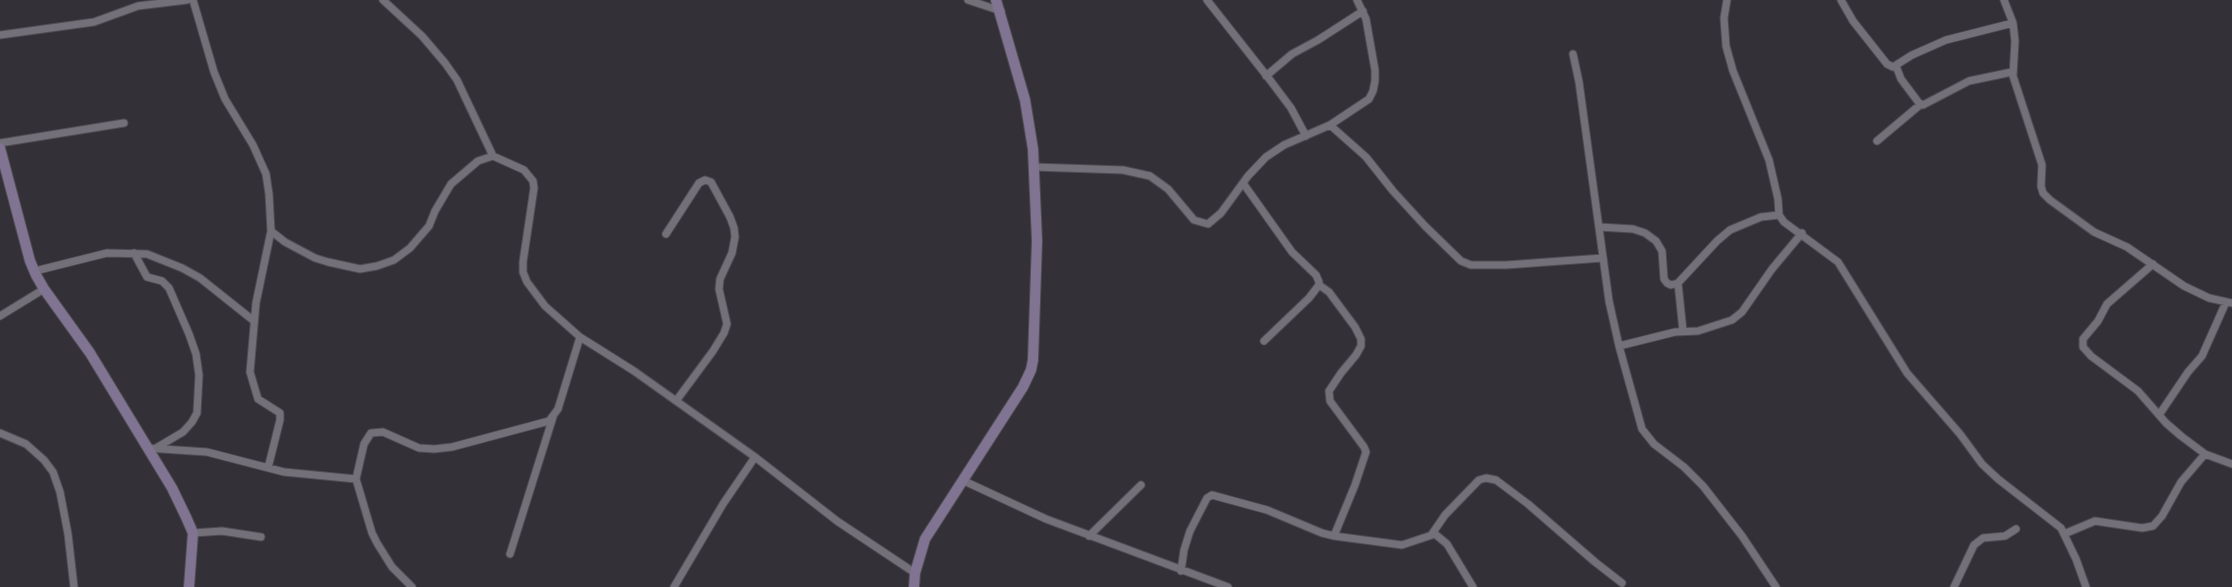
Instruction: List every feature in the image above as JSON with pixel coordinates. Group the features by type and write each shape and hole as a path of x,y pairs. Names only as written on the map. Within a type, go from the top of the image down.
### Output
{"street":[{"path":"0,35 94,22 138,6 187,0"},
{"path":"194,0 214,72 225,99 253,145 266,174 270,194 271,231 262,270 254,321 250,372 255,394 262,403 280,413 280,420 268,468"},
{"path":"383,0 422,36 457,80 493,156 524,170 532,181 534,188 522,262 523,272 527,282 545,306 580,337 676,401 755,457 837,521 915,573"},
{"path":"968,0 1001,11"},
{"path":"914,587 915,573 925,538 1023,387 1031,370 1035,344 1034,282 1037,241 1034,167 1025,100 1001,11 996,0"},
{"path":"1206,0 1291,108 1306,136"},
{"path":"1034,167 1123,170 1150,176 1168,189 1194,220 1208,224 1221,213 1243,183 1266,157 1284,145 1330,125 1369,99 1373,92 1375,70 1370,39 1363,11 1357,0"},
{"path":"1727,0 1724,18 1726,46 1733,71 1770,160 1778,199 1779,215 1784,222 1802,233 1838,262 1904,368 1938,411 1960,434 1982,464 1998,480 2047,515 2061,528 2076,559 2086,587"},
{"path":"1841,0 1853,21 1890,66 1896,66 1912,55 1946,40 2013,24"},
{"path":"2004,0 2013,24 2015,53 2012,72 2042,165 2041,186 2043,193 2055,204 2094,232 2127,247 2153,264 2166,275 2199,294 2229,303 2202,356 2188,372 2159,415"},
{"path":"1266,76 1292,54 1318,40 1363,11"},
{"path":"1573,54 1579,82 1609,301 1619,346 1642,429 1654,444 1684,467 1703,486 1738,531 1776,587"},
{"path":"1896,66 1901,79 1921,104"},
{"path":"1878,141 1921,104 1924,104 1969,81 2012,72"},
{"path":"0,143 124,124"},
{"path":"1330,125 1366,157 1392,191 1461,261 1470,265 1506,265 1603,258"},
{"path":"0,148 30,261 44,289 90,353 151,448 193,532 190,587"},
{"path":"271,231 285,242 322,260 345,267 360,269 377,266 394,260 410,248 429,226 435,210 451,184 478,161 493,156"},
{"path":"666,234 699,183 705,180 711,182 730,216 734,228 735,237 732,253 720,279 719,290 727,324 720,339 676,401"},
{"path":"1243,183 1292,252 1316,276 1319,285 1329,292 1355,327 1361,339 1361,346 1356,355 1341,373 1329,391 1330,401 1364,447 1366,452 1355,485 1334,536"},
{"path":"1599,226 1617,226 1645,233 1656,241 1662,251 1664,279 1667,284 1678,283 1717,241 1730,230 1761,217 1779,215"},
{"path":"1619,346 1683,331 1698,331 1726,323 1738,316 1772,268 1802,233"},
{"path":"35,271 107,253 147,254 200,278 254,321"},
{"path":"134,253 147,277 162,281 169,288 196,354 199,375 197,413 192,422 183,432 151,448"},
{"path":"2153,264 2107,304 2082,343 2084,350 2138,391 2166,423 2205,454 2232,464"},
{"path":"1678,283 1683,331"},
{"path":"1264,341 1319,285"},
{"path":"0,316 44,289"},
{"path":"510,554 580,337"},
{"path":"412,587 392,567 377,543 365,513 356,479 363,449 371,433 383,432 419,448 434,449 452,447 540,424 553,417"},
{"path":"0,433 26,444 44,460 53,472 60,492 68,534 74,587"},
{"path":"151,448 207,452 284,472 356,479"},
{"path":"2064,534 2095,521 2142,528 2153,526 2162,516 2180,482 2205,454"},
{"path":"674,587 723,504 755,457"},
{"path":"1181,571 1184,550 1190,531 1208,498 1212,495 1267,510 1322,533 1334,536 1408,545 1432,534 1445,515 1479,480 1486,478 1496,480 1528,504 1595,562 1622,583"},
{"path":"962,480 1023,509 1089,536 1228,587"},
{"path":"1089,536 1141,485"},
{"path":"1954,587 1974,545 1982,538 2005,536 2016,529"},
{"path":"193,532 222,531 261,537"},
{"path":"1432,534 1440,537 1447,544 1473,587"}]}
